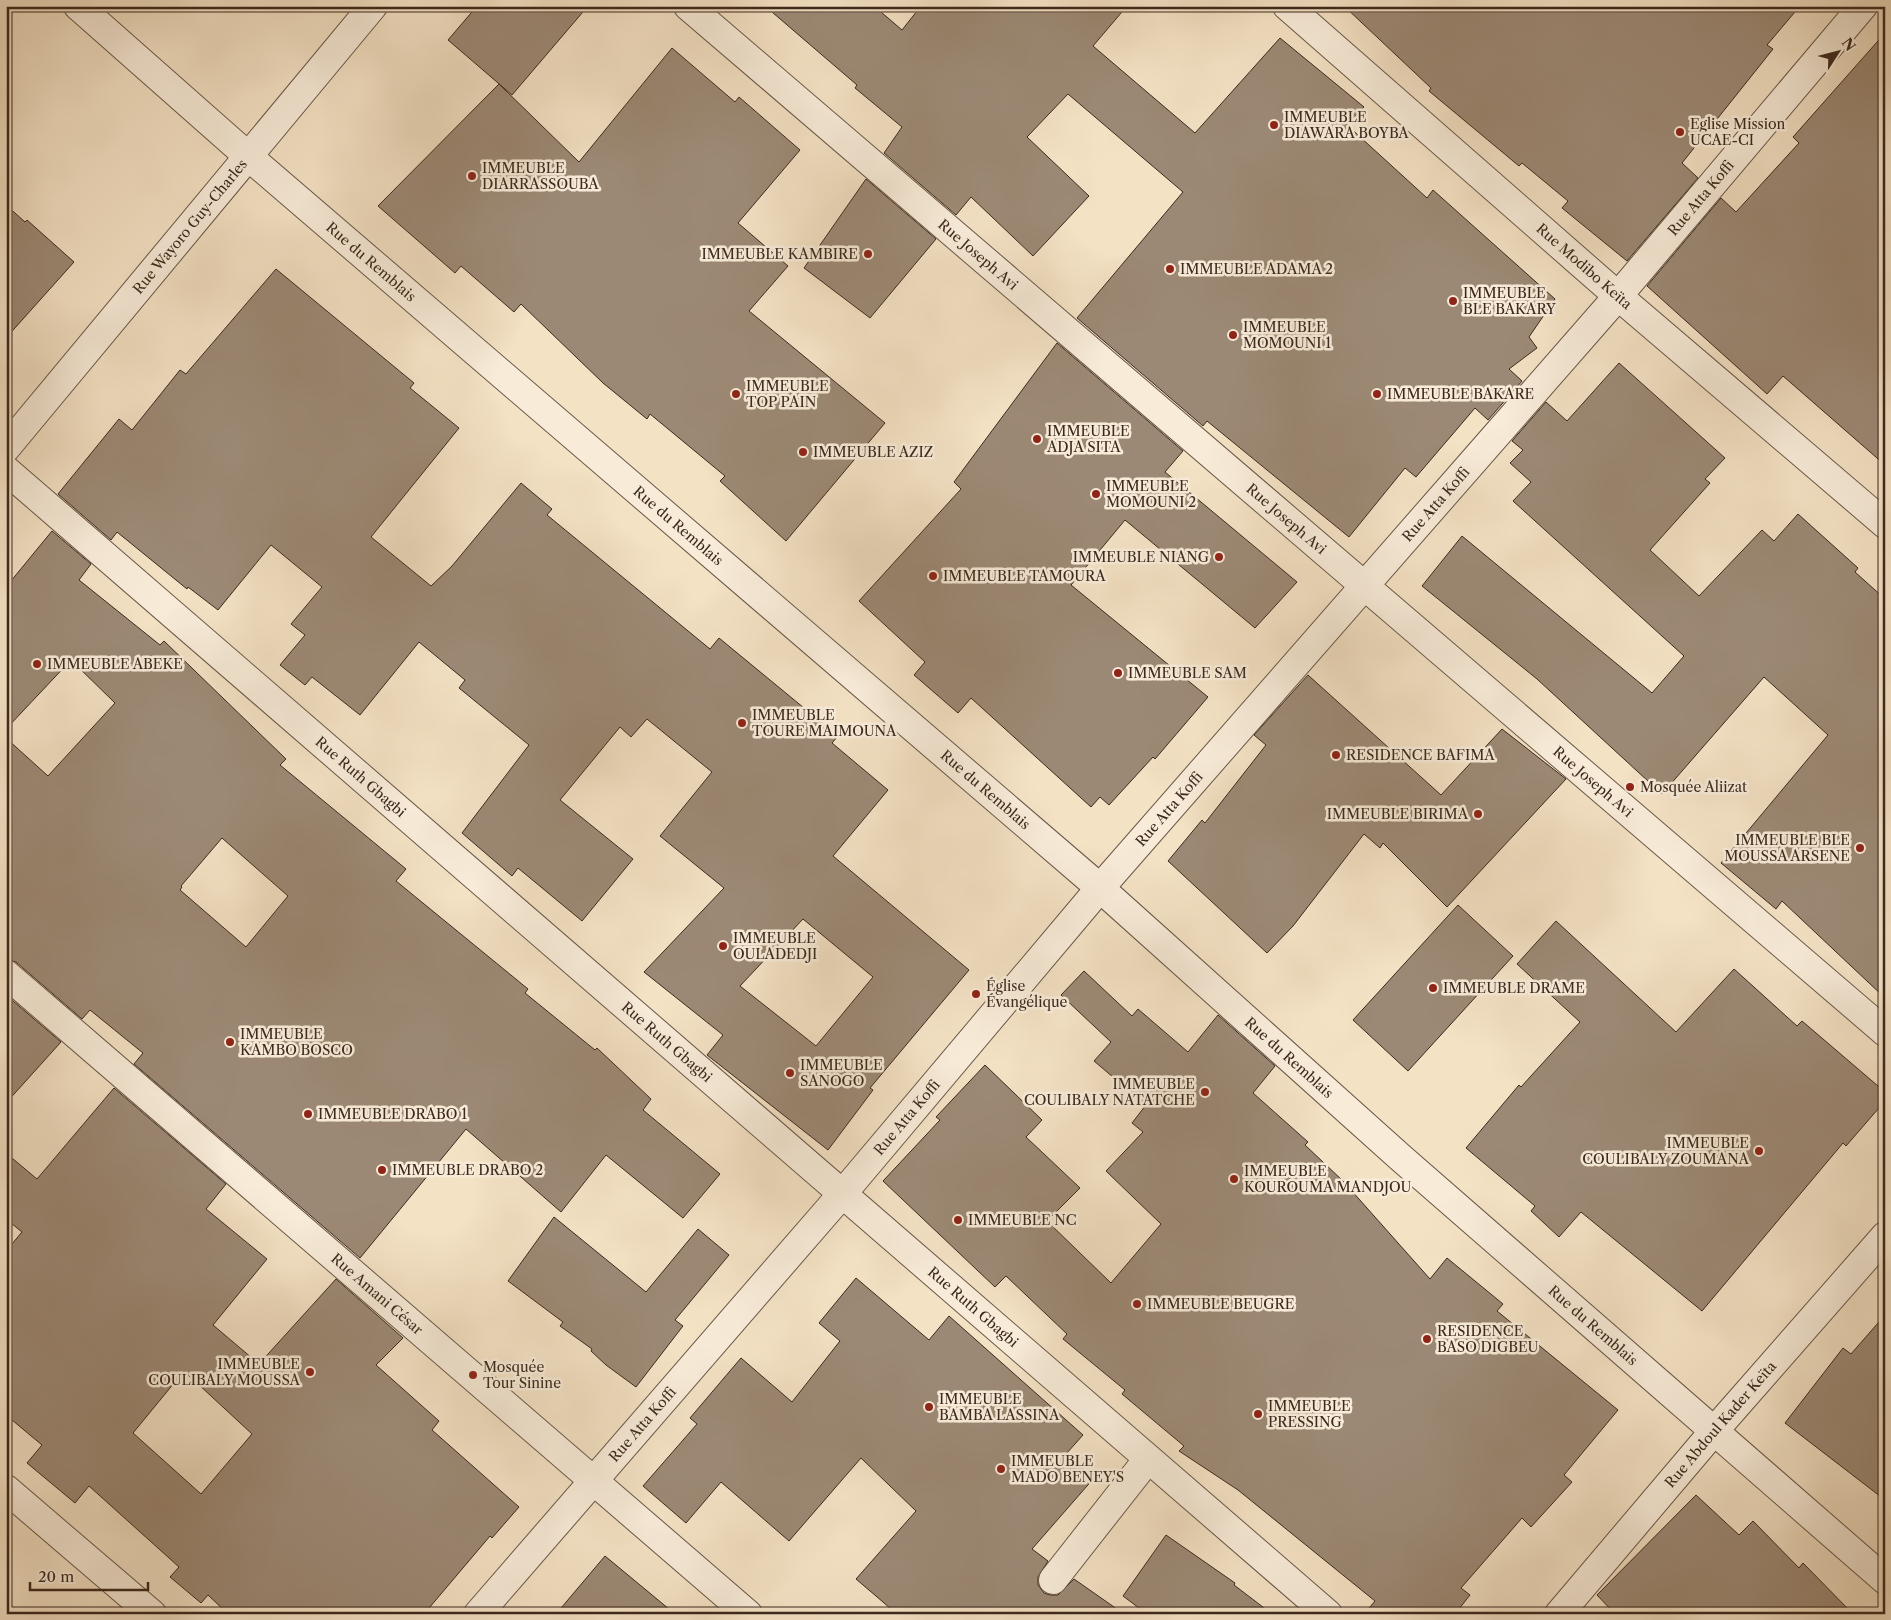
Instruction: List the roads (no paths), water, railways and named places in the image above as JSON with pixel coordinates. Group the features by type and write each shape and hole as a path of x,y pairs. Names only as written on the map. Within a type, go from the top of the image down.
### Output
{"street":[{"name":"Rue du Remblais","path":"78,6 249,157 1100,888 1401,1158 1885,1580"},
{"name":"Rue Wayoro Guy-Charles","path":"6,448 373,6"},
{"name":"Rue Joseph Avi","path":"688,6 1364,588 1885,1032"},
{"name":"Rue Modibo Keïta","path":"1287,6 1618,296 1885,524"},
{"name":"Rue Atta Koffi","path":"478,1614 843,1193 1100,888 1618,296 1862,6"},
{"name":"Rue Ruth Gbagbi","path":"6,470 1328,1614"},
{"name":"Rue Amani César","path":"6,974 748,1614"},
{"name":"Rue Abdoul Kader Keïta","path":"1559,1614 1714,1431 1885,1236"},
{"path":"1053,1580 1148,1458"},
{"path":"7,1491 152,1614"}],"place":[{"name":"IMMEUBLE DIAWARA BOYBA","path":"1274,125"},
{"name":"Eglise Mission UCAE-CI","path":"1680,132"},
{"name":"IMMEUBLE DIARRASSOUBA","path":"472,176"},
{"name":"IMMEUBLE KAMBIRE","path":"868,254"},
{"name":"IMMEUBLE ADAMA 2","path":"1170,269"},
{"name":"IMMEUBLE BLE BAKARY","path":"1453,301"},
{"name":"IMMEUBLE MOMOUNI 1","path":"1233,335"},
{"name":"IMMEUBLE TOP PAIN","path":"736,394"},
{"name":"IMMEUBLE BAKARE","path":"1377,394"},
{"name":"IMMEUBLE ADJA SITA","path":"1037,439"},
{"name":"IMMEUBLE AZIZ","path":"803,452"},
{"name":"IMMEUBLE MOMOUNI 2","path":"1096,494"},
{"name":"IMMEUBLE NIANG","path":"1219,557"},
{"name":"IMMEUBLE TAMOURA","path":"933,576"},
{"name":"IMMEUBLE ABEKE","path":"37,664"},
{"name":"IMMEUBLE SAM","path":"1118,673"},
{"name":"IMMEUBLE TOURE MAIMOUNA","path":"742,723"},
{"name":"RESIDENCE BAFIMA","path":"1336,755"},
{"name":"Mosquée Aliizat","path":"1630,787"},
{"name":"IMMEUBLE BIRIMA","path":"1478,814"},
{"name":"IMMEUBLE BLE MOUSSA ARSENE","path":"1860,848"},
{"name":"IMMEUBLE OULADEDJI","path":"723,946"},
{"name":"IMMEUBLE DRAME","path":"1433,988"},
{"name":"Église Évangélique","path":"976,994"},
{"name":"IMMEUBLE KAMBO BOSCO","path":"230,1042"},
{"name":"IMMEUBLE SANOGO","path":"790,1073"},
{"name":"IMMEUBLE COULIBALY NATATCHE","path":"1205,1092"},
{"name":"IMMEUBLE DRABO 1","path":"308,1114"},
{"name":"IMMEUBLE COULIBALY ZOUMANA","path":"1759,1151"},
{"name":"IMMEUBLE DRABO 2","path":"382,1170"},
{"name":"IMMEUBLE KOUROUMA MANDJOU","path":"1234,1179"},
{"name":"IMMEUBLE NC","path":"958,1220"},
{"name":"IMMEUBLE BEUGRE","path":"1137,1304"},
{"name":"RESIDENCE BASO DIGBEU","path":"1427,1339"},
{"name":"IMMEUBLE COULIBALY MOUSSA","path":"310,1372"},
{"name":"Mosquée Tour Sinine","path":"473,1375"},
{"name":"IMMEUBLE BAMBA LASSINA","path":"929,1407"},
{"name":"IMMEUBLE PRESSING","path":"1258,1414"},
{"name":"IMMEUBLE MADO BENEY'S","path":"1001,1469"}]}
